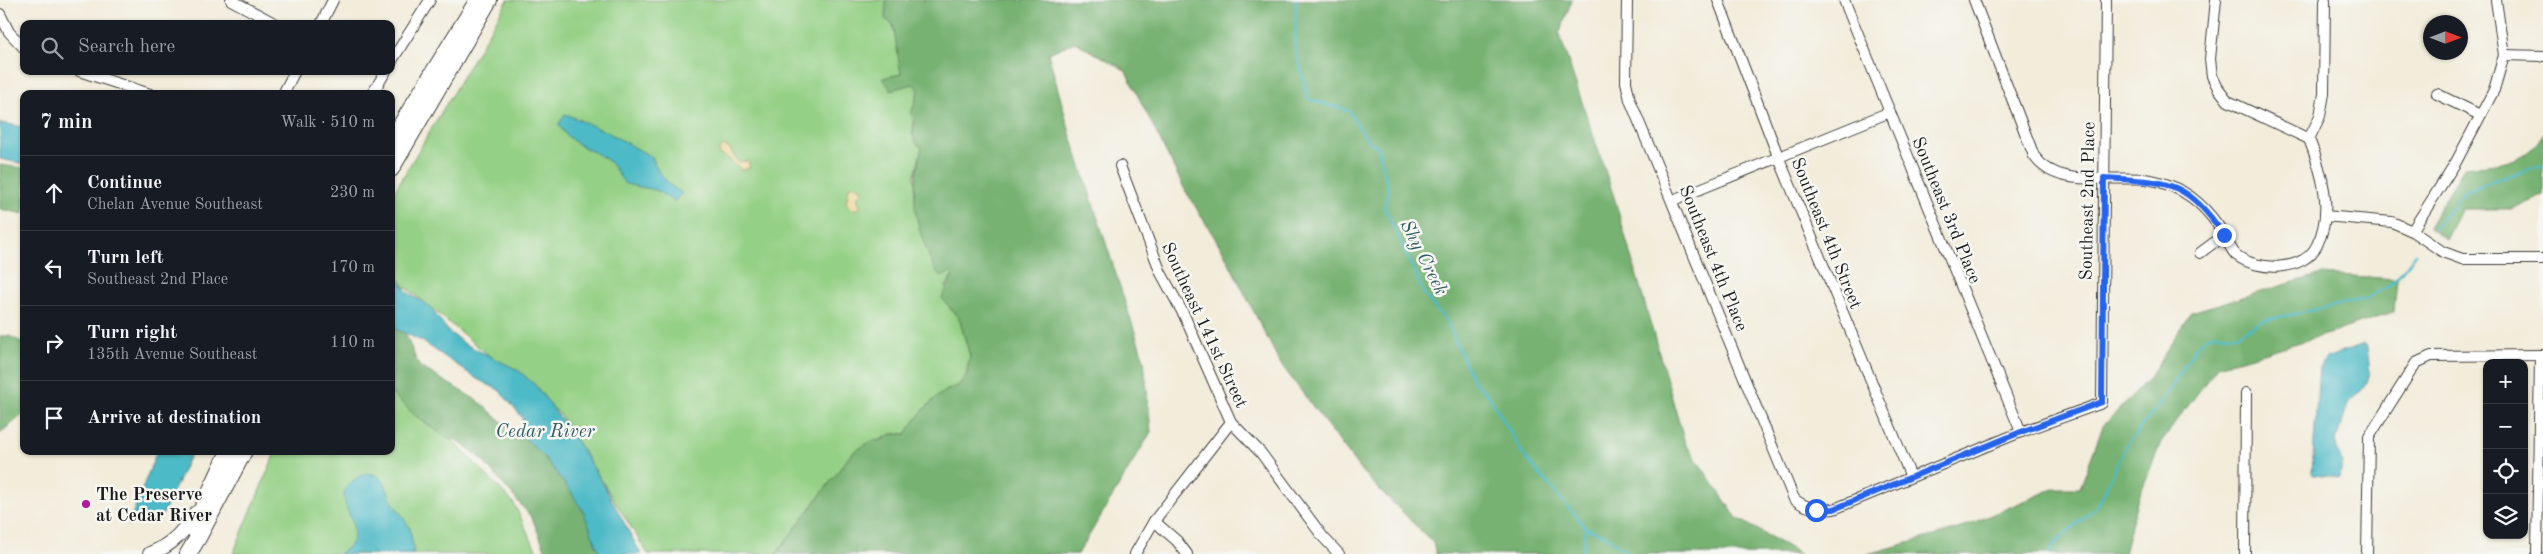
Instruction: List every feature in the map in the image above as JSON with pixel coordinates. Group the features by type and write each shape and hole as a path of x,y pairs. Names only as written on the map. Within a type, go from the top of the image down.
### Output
{"main road":[{"path":"395,135 478,0"},
{"path":"395,162 489,0"},
{"path":"186,554 204,502 227,455"},
{"path":"186,554 200,536 242,455"},
{"path":"150,554 166,548 175,541 204,502"}],"street":[{"path":"231,0 268,20"},
{"path":"323,20 333,0"},
{"path":"395,56 430,0"},
{"name":"Southeast 4th Place","path":"1627,0 1626,82 1630,100 1673,200 1794,499 1803,506 1816,510 1834,509 1911,477"},
{"name":"Southeast 4th Street","path":"1718,0 1778,156 1911,477"},
{"name":"Southeast 3rd Place","path":"1844,0 2021,432"},
{"path":"1974,0 2034,156 2042,167 2063,177 2160,182 2181,190 2200,202 2235,254 2247,262 2264,266 2282,266 2300,262 2313,253 2321,236 2325,216 2324,188 2309,139 2320,116 2324,94 2325,0"},
{"name":"Southeast 2nd Place","path":"2021,432 2102,402 2106,0"},
{"path":"2216,0 2210,59 2212,76 2218,88 2228,101 2309,139"},
{"path":"2412,231 2456,162 2494,90 2504,55 2496,0"},
{"path":"0,14 9,32 20,46"},
{"path":"2504,55 2543,56"},
{"path":"91,75 138,90"},
{"path":"285,90 294,75"},
{"path":"374,90 384,75"},
{"path":"2437,94 2480,115"},
{"path":"1673,200 1890,112"},
{"name":"Southeast 141st Street","path":"1120,166 1161,273 1184,315 1231,422 1261,453 1323,537 1339,554"},
{"path":"2325,216 2386,220 2412,231 2443,252 2462,259 2543,259"},
{"path":"2200,253 2224,235"},
{"path":"2367,554 2369,437 2416,363 2431,356 2542,355 2537,554"},
{"path":"2245,554 2246,393"},
{"path":"1135,554 1154,521 1231,422"},
{"path":"1911,477 2021,432"},
{"path":"1154,521 1177,541 1186,554"}],"green space":[{"path":"508,0 886,0 887,13 893,24 902,74 883,78 901,87 913,84 919,90 914,106 912,135 922,148 914,178 950,272 953,275 946,286 950,309 959,318 970,356 966,376 958,386 935,398 906,434 892,434 852,453 776,554 648,554 559,413 395,278 395,190"},
{"path":"886,0 1572,0 1559,34 1614,197 1685,443 1737,518 1800,554 1436,554 1433,543 1363,473 1280,363 1223,251 1185,190 1125,70 1075,42 1048,53 1070,133 1144,360 1151,432 1078,554 776,554 852,453 873,440 880,441 892,434 906,434 928,405 943,393 958,386 966,376 970,356 959,318 942,298 953,275 950,272 942,277 936,271 918,224 915,188 922,148 914,139 915,122 911,114 919,90 913,84 891,90 883,78 901,74 893,24 885,19"},
{"path":"2543,133 2543,196 2512,209 2462,209 2446,240 2428,227 2464,167 2499,163 2519,157 2536,144"},
{"path":"0,165 20,168 20,213 0,209"},
{"path":"2322,274 2397,279 2394,312 2328,334 2218,366 2161,442 2137,502 2124,554 1868,554 1958,529 2055,488 2080,488 2103,426 2150,377 2191,312"},
{"path":"395,319 403,329 419,366 478,401 516,434 546,451 616,554 547,554 532,518 479,456 456,440 447,438 417,417 395,397"},
{"path":"0,336 9,336 20,341 20,417 0,433"},
{"path":"395,382 513,502 538,554 233,554 274,455 395,455"}],"sand":[{"path":"723,146 729,148 738,162 748,161 750,168 742,170 729,159 720,155 719,150"},
{"path":"854,185 859,187 863,193 857,197 860,206 858,209 852,209 846,203 849,187"}],"water":[{"path":"565,114 605,131 652,157 658,171 671,186 682,193 674,202 656,190 625,184 609,161 579,145 563,131 559,124"},
{"path":"0,123 20,126 20,163 0,159"},
{"name":"Cedar River","path":"395,277 399,279 407,292 429,306 449,332 465,344 518,370 536,386 570,431 602,482 641,554 600,554 584,513 571,492 544,457 526,439 522,417 499,390 477,379 422,341 395,329"},
{"path":"2364,344 2367,347 2370,372 2365,387 2349,402 2337,437 2336,446 2342,463 2340,478 2313,475 2319,367 2326,358"},
{"path":"155,455 190,455 163,514 128,525"},
{"path":"366,473 377,475 384,482 391,499 410,528 414,554 339,554 353,540 352,520 345,504 344,496 346,489 353,481"}],"waterway":[{"name":"Shy Creek","path":"1296,0 1295,47 1308,99 1349,111 1368,141 1378,147 1388,189 1384,207 1425,295 1448,324 1473,381 1489,396 1524,456 1586,528 1582,554"},
{"path":"2434,228 2465,192 2500,178 2543,166"},
{"path":"2049,554 2056,542 2098,505 2126,446 2170,390 2197,345 2213,334 2237,335 2261,321 2365,299 2386,288 2404,270 2416,254"},
{"path":"1586,528 1606,536 1629,554"}],"place":[{"name":"The Preserve at Cedar River","path":"86,504"}],"route":[{"path":"1816,510 1834,509 2021,432 2102,402 2104,178 2160,182 2181,190 2200,202 2224,235"}]}
